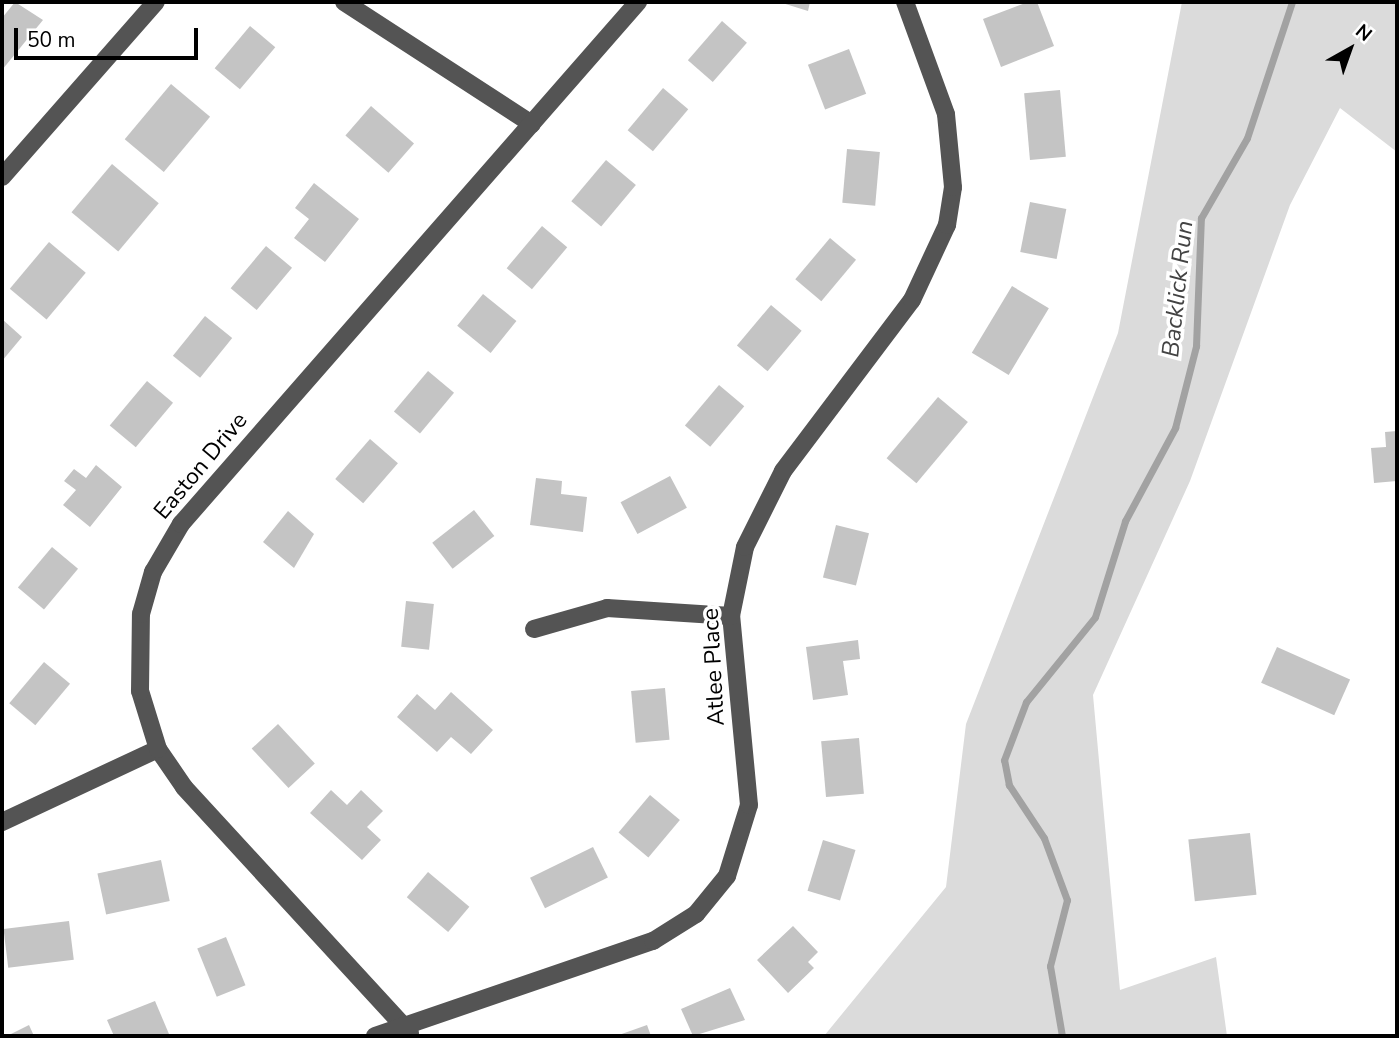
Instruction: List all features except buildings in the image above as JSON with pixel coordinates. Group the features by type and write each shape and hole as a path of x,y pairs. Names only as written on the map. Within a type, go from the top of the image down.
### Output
{"street":[{"path":"2,177 156,2"},
{"path":"344,2 531,124"},
{"name":"Easton Drive","path":"410,1031 184,787 158,749 137,656 145,597 167,545 638,2"},
{"name":"Atlee Place","path":"375,1036 410,1031 653,941 712,898 736,857 749,804 732,616 745,547 766,497 912,300 947,225 953,187 946,114 905,2"},
{"path":"534,629 607,608 732,616"},
{"path":"2,822 158,749"}],"shaded area":[{"path":"1182,2 1397,2 1397,152 1340,108 1290,205 1190,481 1093,695 1120,990 1216,957 1227,1036 824,1036 946,887 966,724 1118,333"}],"waterway":[{"name":"Backlick Run","path":"1062,1036 1050,966 1067,900 1044,838 1009,785 1004,760 1026,702 1095,617 1125,521 1175,428 1196,346 1201,218 1247,138 1292,2"}]}
